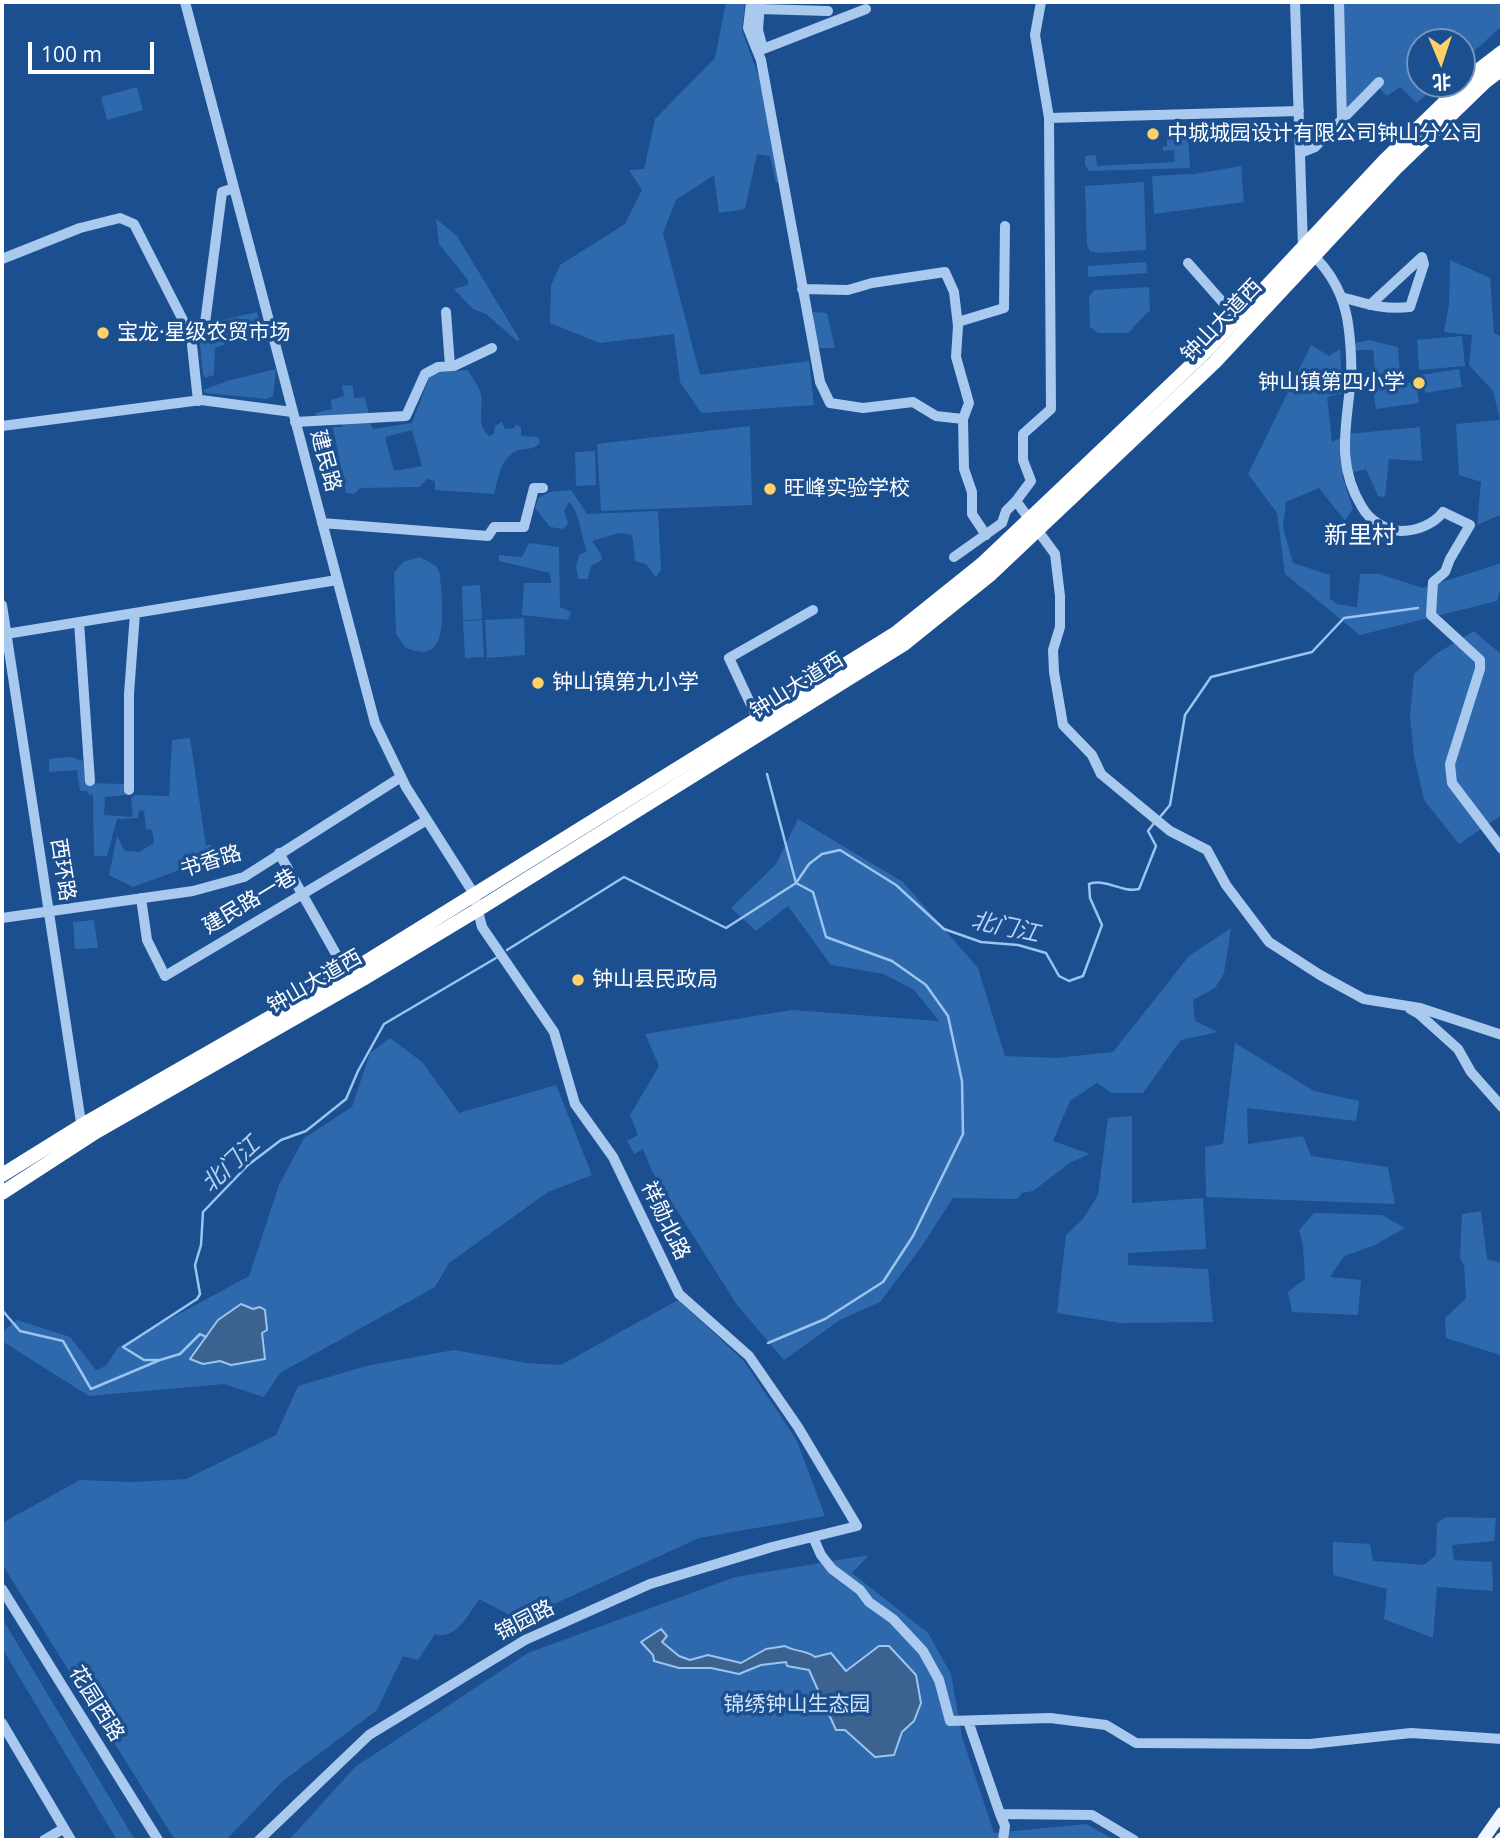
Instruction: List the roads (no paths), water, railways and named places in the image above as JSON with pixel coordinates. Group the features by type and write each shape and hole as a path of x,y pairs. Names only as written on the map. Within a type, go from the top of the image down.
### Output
{"highway":[{"name":"钟山大道西","path":"350,979 474,894 760,725 904,644 990,574 1032,525 1215,362 1241,324 1309,251 1485,82 1502,56"},
{"name":"钟山大道西","path":"2,1175 85,1133 350,979 479,909 760,725"},
{"name":"钟山大道西","path":"2,1193 85,1133"}],"main road":[{"path":"1483,1840 1502,1813"}],"street":[{"name":"建民路","path":"185,2 375,723 401,777 474,894 479,909"},
{"path":"954,557 1002,523 1006,511 1031,481 1023,460 1023,434 1051,409 1049,118 1035,35 1041,2"},
{"path":"1295,2 1300,153 1309,251 1333,279 1347,315 1351,374 1344,457 1348,480 1374,523 1398,531 1429,525 1443,512 1470,525 1453,553 1446,572 1433,582 1431,615 1480,660 1480,669 1450,764 1452,783 1502,849"},
{"path":"1339,2 1342,120"},
{"path":"757,4 828,7 827,26"},
{"path":"757,4 758,30 763,49 866,9"},
{"path":"757,4 748,28 761,60 820,382 830,403 863,408 913,402 936,416 963,419"},
{"path":"1300,153 1315,147 1379,82"},
{"path":"1049,118 1299,111"},
{"path":"191,335 204,331 222,192 234,188"},
{"path":"2,259 80,228 120,218 134,224 191,335 198,401"},
{"path":"958,322 1004,308 1005,226"},
{"path":"1341,297 1370,305 1388,309 1410,307 1424,264 1422,257 1370,305"},
{"path":"1188,263 1241,324"},
{"path":"802,289 848,290 872,283 945,272 954,292 958,322 956,357 969,402 963,419 964,469 972,492 972,514 986,534"},
{"path":"446,312 450,366"},
{"path":"2,426 198,401 293,417 406,416 425,374 492,348"},
{"path":"322,523 488,536 494,527 524,527 534,488 543,488"},
{"path":"1016,501 1055,554 1060,596 1060,627 1053,650 1054,672 1063,725 1092,755 1101,774 1163,826 1207,850 1226,885 1269,942 1364,999 1420,1008 1502,1035"},
{"path":"6,634 337,580"},
{"name":"西环路","path":"2,605 85,1133"},
{"path":"760,725 729,659 813,610"},
{"path":"129,790 129,694 135,613"},
{"path":"79,622 90,781"},
{"name":"书香路","path":"2,918 193,891 244,877 401,777"},
{"name":"建民路一巷","path":"142,898 147,940 164,976 427,820"},
{"path":"279,853 350,979"},
{"name":"祥勋北路","path":"479,909 482,927 554,1032 575,1104 613,1157 680,1294 749,1356 798,1427 857,1526"},
{"path":"1405,1006 1419,1014 1458,1049 1471,1072 1502,1107"},
{"name":"锦园路","path":"259,1840 369,1735 525,1640 650,1584 857,1526"},
{"path":"813,1537 821,1555 832,1569 893,1619 923,1651 939,1680 950,1721 1050,1718 1106,1724 1136,1744 1310,1744 1411,1733 1502,1739"},
{"name":"花园西路","path":"2,1589 158,1840"},
{"path":"968,1721 1006,1826 1003,1840"},
{"path":"2,1723 71,1840"},
{"path":"1000,1814 1092,1815 1134,1840"},
{"path":"44,1840 64,1829"}],"waterway":[{"name":"北门江","path":"1160,817 1170,805 1185,715 1211,677 1312,652 1344,618 1418,608"},
{"path":"767,774 796,883 813,892 826,937 892,961 926,985 948,1016 962,1081 963,1134 913,1236 883,1282 825,1319 768,1343"},
{"name":"北门江","path":"507,950 624,877 726,928 796,883 809,864 822,854 840,850 896,885 944,929 981,942 1018,945 1046,953 1059,976 1069,981 1083,976 1102,925 1090,898 1089,884 1102,883 1132,890 1139,889 1156,846 1148,831 1155,822"},
{"name":"北门江","path":"2,1310 20,1331 63,1341 91,1389 160,1360 144,1360 123,1347 197,1299 200,1294 195,1265 201,1245 203,1212 248,1165 281,1140 306,1131 346,1099 384,1024 496,958"},
{"path":"160,1360 180,1354 200,1334 206,1337"}],"place":[{"name":"中城城园设计有限公司钟山分公司","path":"1153,134"},
{"name":"宝龙·星级农贸市场","path":"103,333"},
{"name":"钟山镇第四小学","path":"1419,383"},
{"name":"旺峰实验学校","path":"770,489"},
{"name":"钟山镇第九小学","path":"538,683"},
{"name":"钟山县民政局","path":"578,980"}],"district":[{"name":"新里村","path":"1360,536"}],"park label":[{"name":"锦绣钟山生态园","path":"797,1705"}]}
